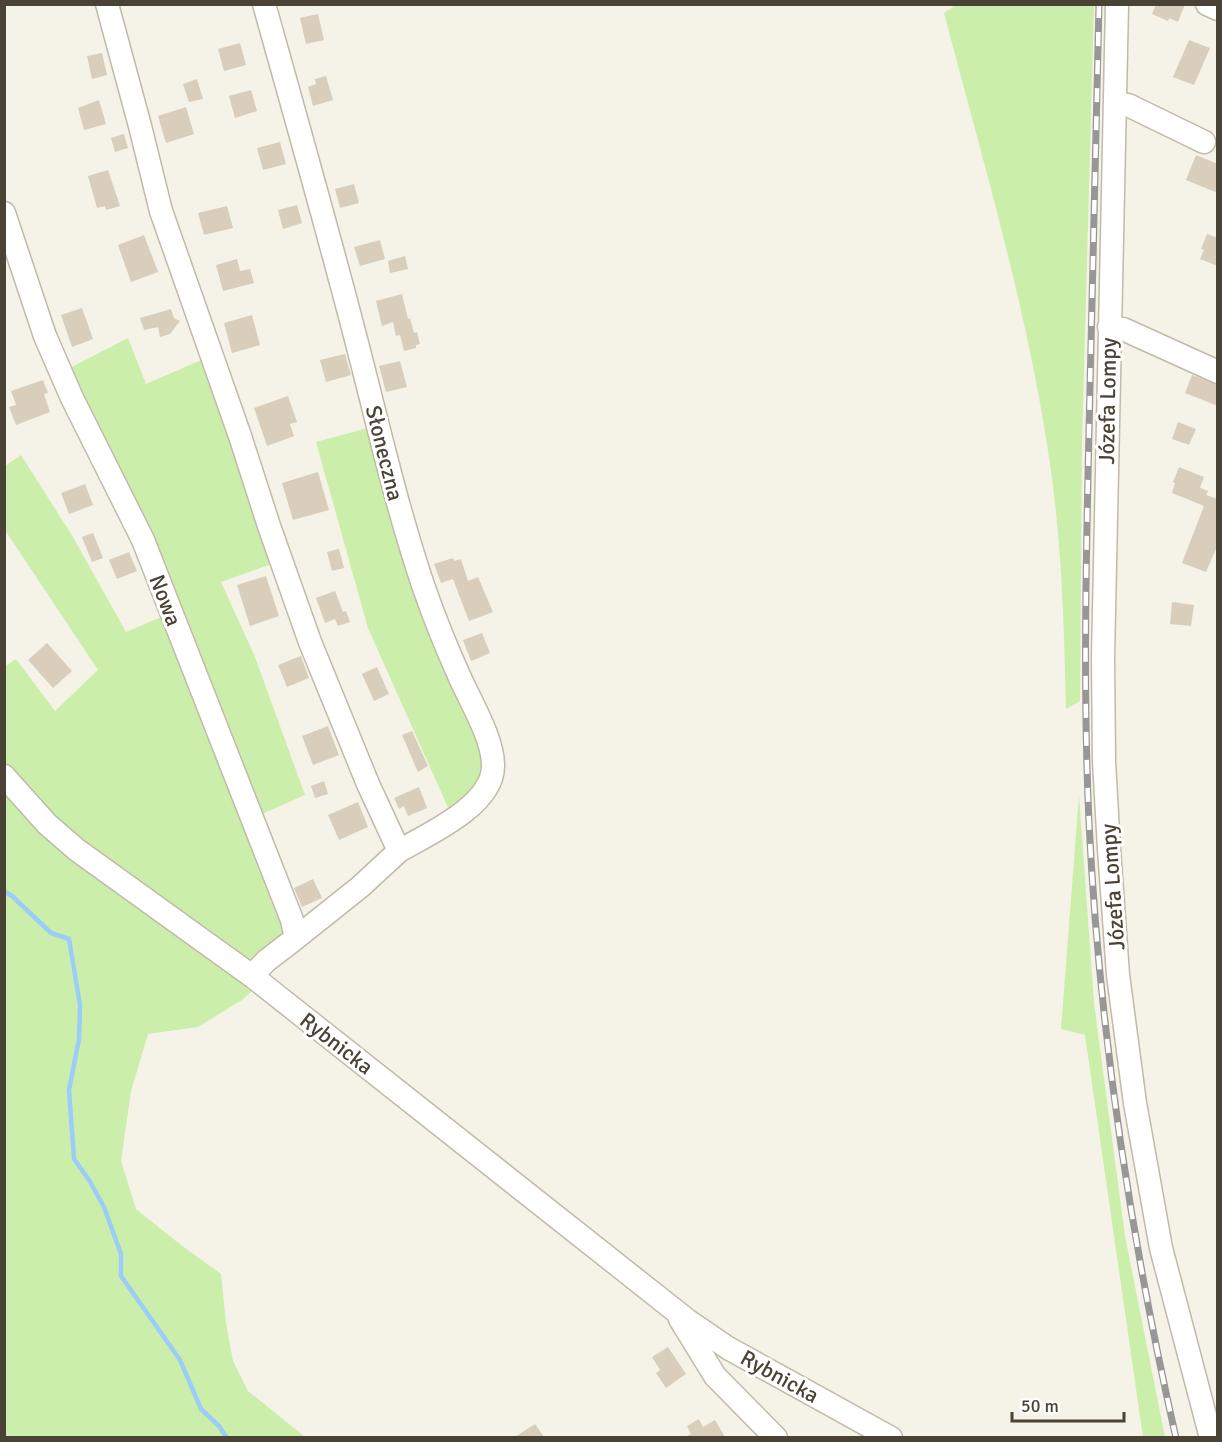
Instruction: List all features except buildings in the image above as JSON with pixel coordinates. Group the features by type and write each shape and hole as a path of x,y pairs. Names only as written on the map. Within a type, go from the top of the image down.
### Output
{"street":[{"path":"107,4 161,211 269,526 314,653 368,784 399,851"},
{"name":"Słoneczna","path":"264,4 320,200 397,500 424,586 453,661 486,736 493,768 481,797 460,814 399,851 360,887 296,938"},
{"name":"Józefa Lompy","path":"1117,4 1103,658 1106,794 1118,975 1135,1103 1161,1248 1211,1437"},
{"path":"1207,4 1218,9"},
{"path":"1115,103 1128,105 1204,142"},
{"name":"Nowa","path":"4,213 45,336 72,398 143,540 288,909 296,938"},
{"name":"Józefa Lompy","path":"1109,327 1123,329 1218,372"},
{"name":"Rybnicka","path":"4,776 47,824 77,850 252,976 687,1320 728,1348 891,1437"},
{"path":"252,976 266,961 296,938"},
{"name":"Rybnicka","path":"673,1308 715,1376 776,1437"}],"green space":[{"path":"956,5 1094,5 1082,445 1080,701 1066,709 1060,555 1050,464 1030,350 1017,293 944,13"},
{"path":"128,338 146,384 206,358 277,562 221,582 255,657 305,795 257,816 66,370"},
{"path":"375,426 487,761 483,784 450,812 368,628 316,442"},
{"path":"21,455 73,537 126,632 164,616 286,934 251,961 245,961 146,894 41,807 5,765 4,667 16,659 55,711 98,670 5,530 5,466"},
{"path":"5,786 254,989 242,1000 198,1027 148,1034 131,1091 121,1161 136,1209 221,1274 233,1361 248,1391 305,1437 5,1437"},
{"path":"1079,795 1094,1003 1125,1236 1165,1437 1143,1437 1085,1035 1061,1029"}],"waterway":[{"path":"4,891 51,933 69,939 80,1005 79,1039 69,1090 74,1159 104,1207 121,1254 121,1276 180,1360 201,1409 219,1426 227,1438"}],"railway":[{"path":"1099,4 1086,578 1089,822 1100,977 1119,1132 1144,1285 1176,1438"}]}
